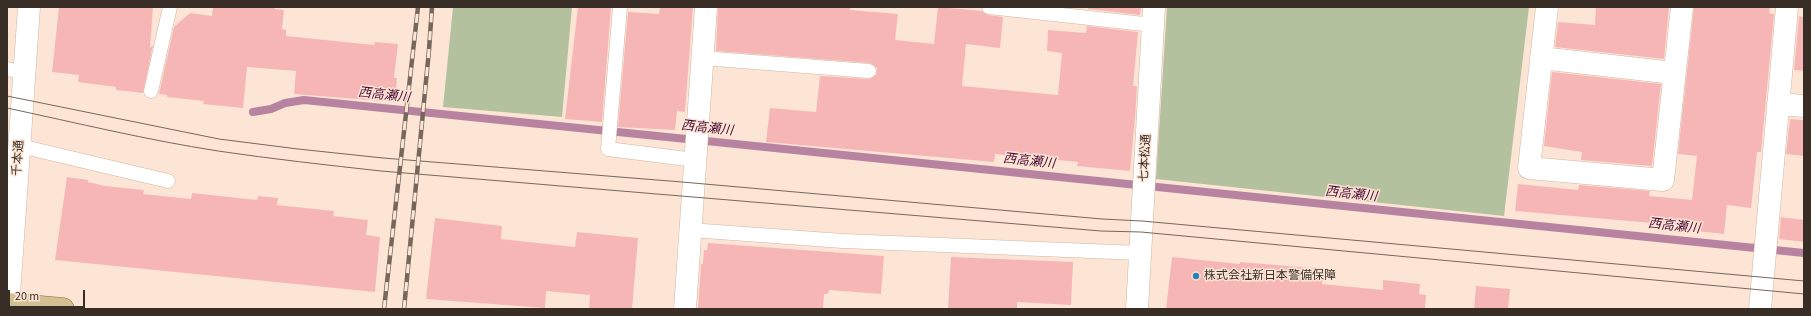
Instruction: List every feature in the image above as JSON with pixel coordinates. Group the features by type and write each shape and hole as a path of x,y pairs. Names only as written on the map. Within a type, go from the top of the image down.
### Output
{"main road":[{"path":"8,305 63,309"}],"street":[{"name":"千本通","path":"8,305 20,146 16,71 29,7"},
{"path":"685,309 706,7"},
{"path":"1547,7 1529,168 1663,180 1682,7"},
{"path":"1760,309 1787,7"},
{"name":"七本松通","path":"1137,309 1153,16"},
{"path":"1541,58 1674,73"},
{"path":"1778,104 1804,106"}],"lane":[{"path":"151,91 170,7"},
{"path":"620,7 608,149 695,160"},
{"path":"989,7 1153,16"},
{"path":"702,58 869,71"},
{"path":"20,146 168,181"},
{"path":"690,230 843,241 1140,253"}],"green space":[{"path":"453,7 572,7 562,117 443,107"},
{"path":"1167,7 1529,7 1504,216 1156,179"}],"building":[{"path":"59,7 153,7 150,48 153,45 143,93 116,90 116,87 78,82 79,75 52,72"},
{"path":"213,7 275,7 275,9 284,10 282,29 286,30 286,36 374,45 375,42 398,44 394,78 397,78 395,102 294,94 296,71 247,67 243,108 203,104 204,101 167,97 167,95 159,94 174,27 190,13 212,16"},
{"path":"578,7 611,7 602,122 565,119"},
{"path":"660,7 693,7 685,112 677,111 675,130 618,127 628,12 659,14"},
{"path":"718,7 851,7 850,10 898,14 895,40 934,44 938,7 982,11 988,15 1003,17 1000,48 966,44 962,86 1058,95 1062,53 1047,51 1048,30 1086,33 1087,26 1138,32 1133,86 1137,86 1130,171 1077,166 1078,162 995,154 994,162 766,142 770,108 816,112 820,76 869,79 876,75 877,68 870,63 716,51"},
{"path":"1089,7 1141,7 1140,15 1088,9"},
{"path":"1596,7 1669,7 1664,59 1555,47 1558,22 1595,25"},
{"path":"1694,7 1770,7 1769,13 1774,14 1761,152 1757,152 1751,208 1727,205 1724,234 1687,230 1687,226 1515,211 1518,184 1578,190 1579,185 1650,191 1649,196 1692,200 1697,156 1678,154"},
{"path":"1799,16 1804,17 1804,71 1794,70"},
{"path":"1552,72 1661,84 1652,166 1581,160 1582,152 1544,146"},
{"path":"1790,119 1804,120 1804,156 1786,154"},
{"path":"67,177 88,180 88,182 105,186 144,190 143,194 191,199 192,193 257,200 258,196 278,198 277,205 334,211 333,216 368,220 366,235 380,237 375,292 55,260"},
{"path":"1781,217 1804,220 1804,242 1779,239"},
{"path":"435,218 502,226 501,239 575,247 577,232 638,238 632,309 589,309 590,295 546,291 545,308 426,299"},
{"path":"708,243 884,256 881,294 829,290 828,294 824,294 823,309 698,309 701,264 703,264 704,250 707,250"},
{"path":"951,257 1073,262 1071,305 1017,302 1017,309 948,309"},
{"path":"1172,257 1240,264 1240,262 1324,269 1322,284 1383,290 1383,280 1420,284 1419,294 1426,295 1425,309 1166,309"},
{"path":"1476,286 1510,289 1508,309 1474,309"}],"waterway":[{"name":"西高瀬川","path":"253,112 271,109 285,103 304,100 1804,253"}],"tram line":[{"path":"7,96 219,139 383,158 682,182 1102,219 1142,221 1804,281"},
{"path":"7,108 191,147 259,157 381,171 1101,231 1141,232 1804,294"}],"railway":[{"path":"384,309 418,7"},
{"path":"404,309 432,7"}],"place":[{"name":"株式会社新日本警備保障","path":"1196,276"}]}
